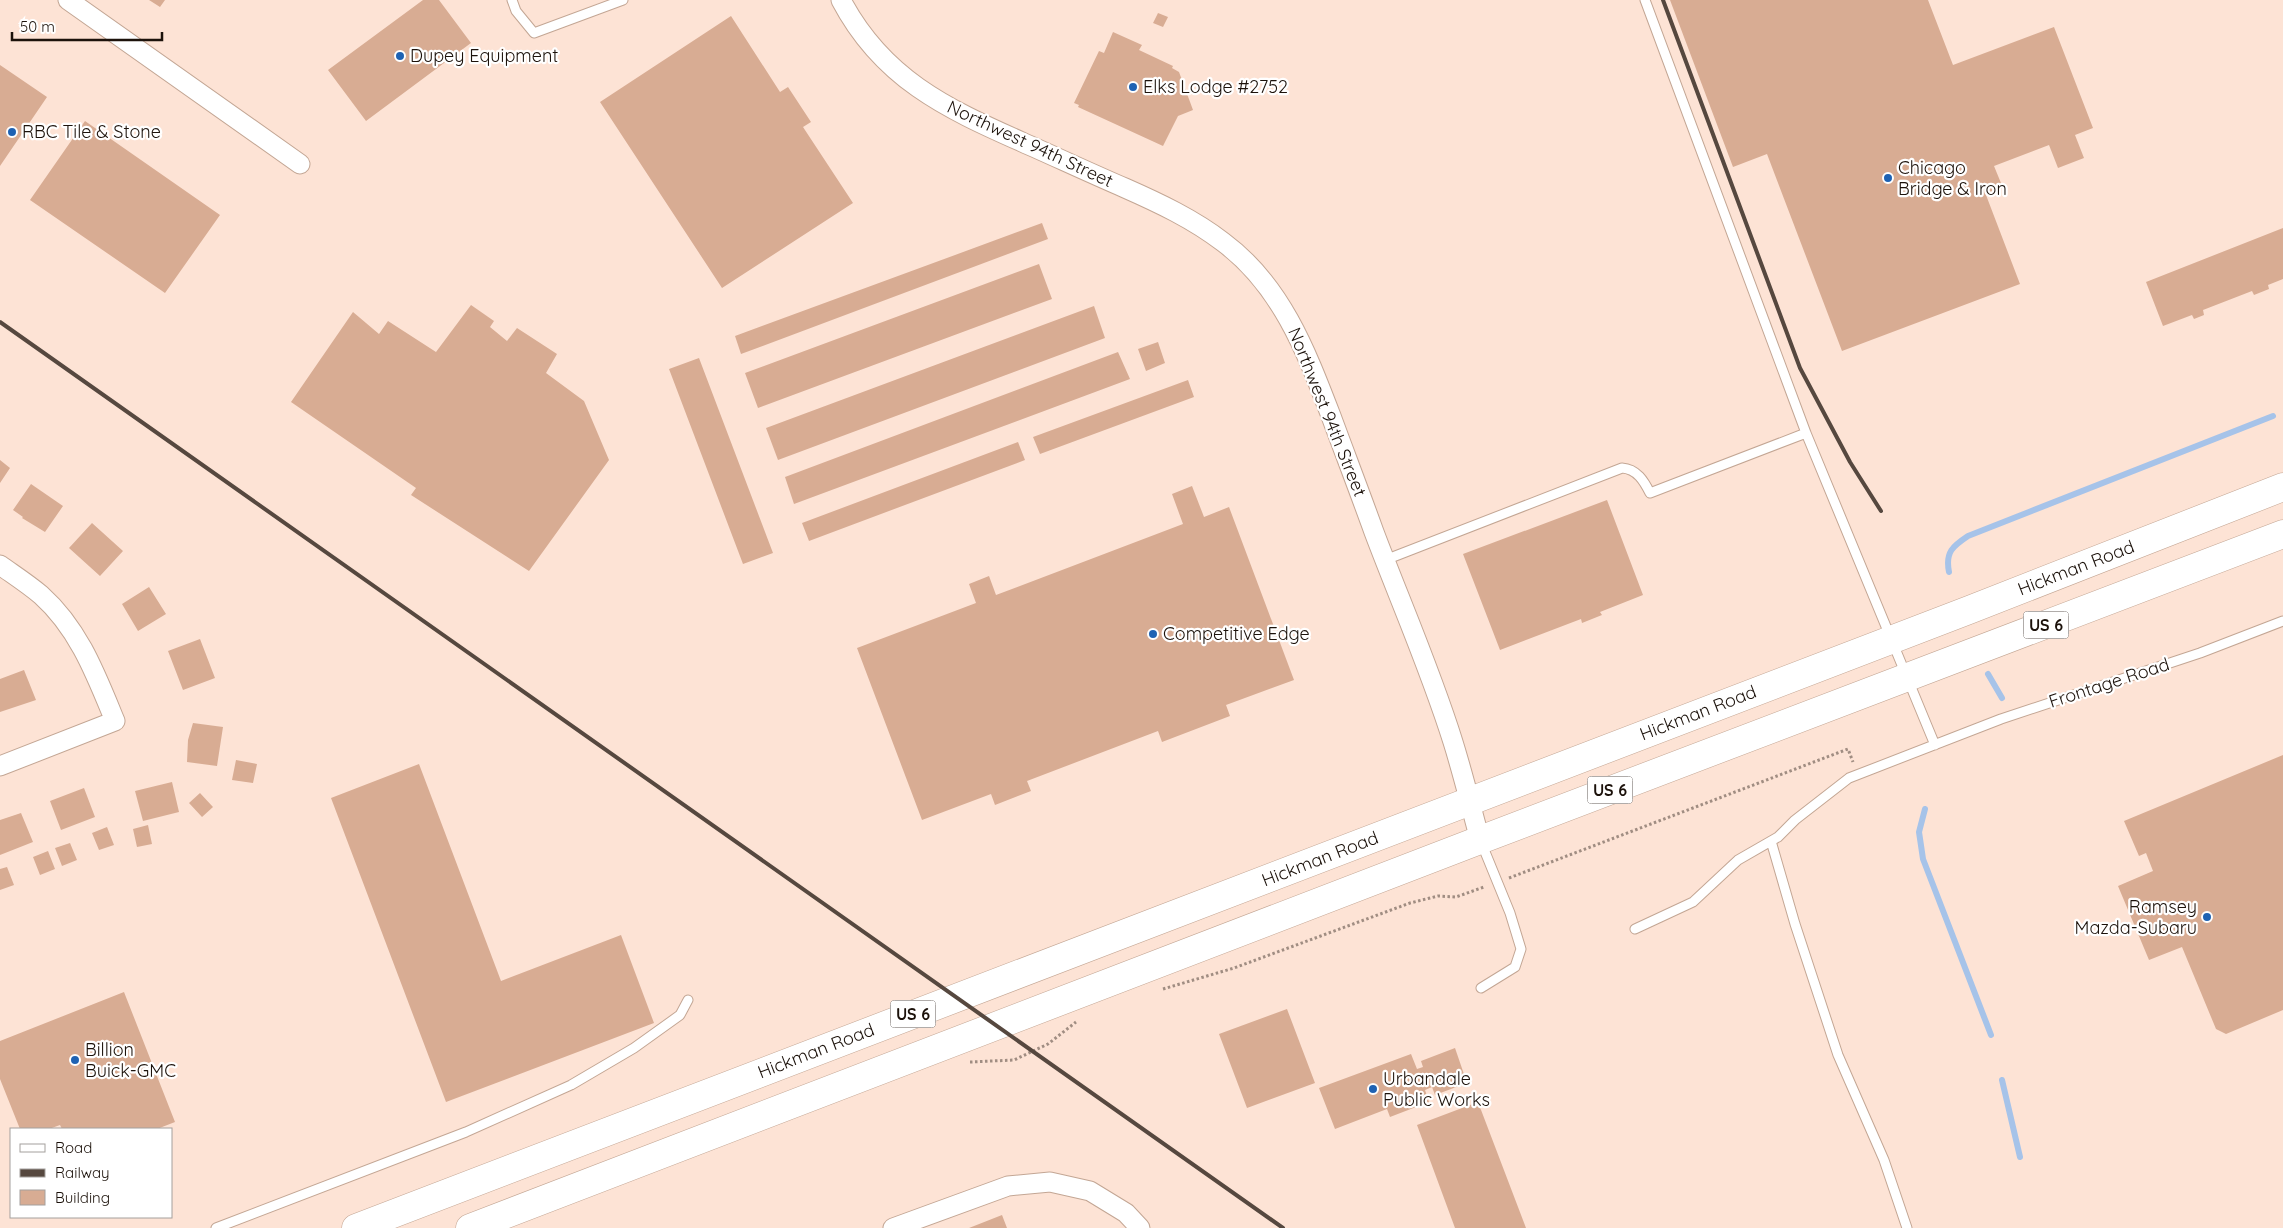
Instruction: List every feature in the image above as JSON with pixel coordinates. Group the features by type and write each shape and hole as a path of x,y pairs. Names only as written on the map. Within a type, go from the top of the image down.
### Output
{"main road":[{"name":"Hickman Road","path":"356,1228 1891,640 2283,487"},
{"name":"US 6","path":"470,1228 2283,534"}],"street":[{"path":"68,0 300,164"},
{"name":"Northwest 94th Street","path":"840,0 848,15 874,49 902,76 931,98 1187,217 1223,241 1246,262 1272,291 1293,325 1305,350 1385,560 1453,741 1480,840"},
{"path":"0,565 41,595 61,616 79,640 115,721 0,766"},
{"path":"893,1228 1008,1186 1050,1182 1090,1191 1126,1213 1140,1228"}],"lane":[{"path":"512,0 516,11 534,33 623,0"},
{"path":"1646,0 1806,433 1935,745"},
{"path":"1385,560 1622,468 1636,472 1650,493 1806,433"},
{"name":"Frontage Road","path":"1636,930 1693,902 1738,860 1771,841 1848,778 2001,719 2200,653 2283,621"},
{"path":"1480,840 1498,882 1521,949 1515,968 1481,988"},
{"path":"1771,841 1795,924 1838,1055 1884,1160 1907,1228"},
{"path":"216,1228 466,1132 571,1085 634,1048 680,1015 688,1000"}],"path":[{"path":"1155,992 1234,968 1410,903 1438,896 1456,897 1848,750 1858,774"},
{"path":"966,1062 1014,1060 1048,1044 1080,1020"}],"building":[{"path":"149,0 165,0 160,7"},
{"name":"Dupey Equipment","path":"423,0 439,0 471,43 366,121 328,70"},
{"name":"Chicago Bridge & Iron","path":"1670,0 1928,0 1953,65 2054,27 2093,128 2075,135 2084,158 2058,168 2049,145 1994,166 2003,188 1986,195 2020,284 1842,351 1767,154 1733,167"},
{"path":"1158,13 1168,17 1163,27 1153,23"},
{"path":"731,16 780,92 788,87 811,122 803,127 853,203 722,288 600,102"},
{"name":"Elks Lodge #2752","path":"1113,32 1142,45 1139,50 1173,66 1172,68 1179,72 1193,110 1178,116 1163,146 1078,107 1079,105 1074,103 1099,51 1104,53"},
{"name":"RBC Tile & Stone","path":"0,65 47,97 0,166"},
{"path":"85,121 220,215 165,293 30,200"},
{"path":"1042,223 1048,239 741,354 735,336"},
{"path":"2283,228 2283,279 2268,285 2269,289 2254,295 2252,291 2203,310 2204,315 2194,319 2192,315 2163,326 2146,282"},
{"path":"1039,264 1052,299 758,408 745,373"},
{"path":"471,305 494,321 490,327 507,341 517,328 557,354 546,373 584,401 609,460 529,571 411,495 416,488 291,402 353,312 379,334 388,321 436,352"},
{"path":"1094,306 1105,338 778,460 766,428"},
{"path":"1158,342 1165,363 1146,371 1138,349"},
{"path":"1118,352 1130,379 794,504 785,477"},
{"path":"699,358 773,553 743,564 669,369"},
{"path":"1188,380 1194,397 1040,454 1033,437"},
{"path":"1018,442 1025,460 809,541 802,523"},
{"path":"0,460 10,468 0,483"},
{"path":"31,484 63,506 45,532 13,510"},
{"path":"1192,486 1204,517 1229,507 1294,680 1226,705 1230,716 1162,742 1158,731 1027,781 1031,791 995,805 991,794 922,820 857,648 976,603 969,584 989,576 996,595 1183,524 1172,494"},
{"path":"1607,500 1643,595 1600,612 1602,615 1582,623 1581,619 1500,650 1463,554"},
{"path":"92,523 123,551 100,576 69,548"},
{"path":"149,587 166,614 138,631 122,604"},
{"path":"200,639 215,678 183,690 168,651"},
{"path":"24,670 36,700 0,712 0,679"},
{"path":"193,723 223,727 217,766 187,762 188,740"},
{"name":"Ramsey Mazda-Subaru","path":"2283,755 2283,1010 2226,1034 2216,1029 2182,947 2149,960 2118,886 2153,871 2146,853 2139,856 2124,821"},
{"path":"236,760 257,764 253,783 232,780"},
{"path":"419,764 501,981 621,935 654,1023 446,1102 331,798"},
{"path":"172,782 179,812 143,821 135,791"},
{"path":"84,788 95,817 61,830 50,801"},
{"path":"200,793 213,807 202,817 189,803"},
{"path":"21,813 33,842 0,855 0,820"},
{"path":"148,825 152,844 137,847 133,829"},
{"path":"107,827 114,845 99,850 92,833"},
{"path":"70,843 77,860 62,866 55,848"},
{"path":"48,851 55,869 40,875 33,857"},
{"path":"7,867 14,885 0,890 0,869"},
{"name":"Billion Buick-GMC","path":"124,992 175,1122 160,1128 62,1128 60,1125 52,1128 20,1128 0,1079 0,1041"},
{"path":"1287,1009 1315,1083 1247,1108 1219,1034"},
{"name":"Urbandale Public Works","path":"1455,1048 1467,1083 1435,1095 1432,1087 1425,1090 1429,1102 1390,1117 1387,1109 1335,1129 1319,1088 1411,1054 1417,1069 1423,1067 1421,1061"},
{"path":"1478,1102 1526,1228 1455,1228 1417,1125"},
{"path":"1002,1215 1007,1228 969,1228"}],"waterway":[{"path":"1949,572 1948,559 1951,550 1968,536 2273,416"},
{"path":"1988,674 2002,698"},
{"path":"1925,809 1919,832 1923,859 1991,1035"},
{"path":"2002,1080 2020,1157"}],"railway":[{"path":"1663,0 1800,368 1850,462 1881,511"},
{"path":"0,322 1283,1228"}],"place":[{"name":"Dupey Equipment","path":"400,56"},
{"name":"Elks Lodge #2752","path":"1133,87"},
{"name":"RBC Tile & Stone","path":"12,132"},
{"name":"Chicago Bridge & Iron","path":"1888,178"},
{"name":"Competitive Edge","path":"1153,634"},
{"name":"Ramsey Mazda-Subaru","path":"2207,917"},
{"name":"Billion Buick-GMC","path":"75,1060"},
{"name":"Urbandale Public Works","path":"1373,1089"}]}
